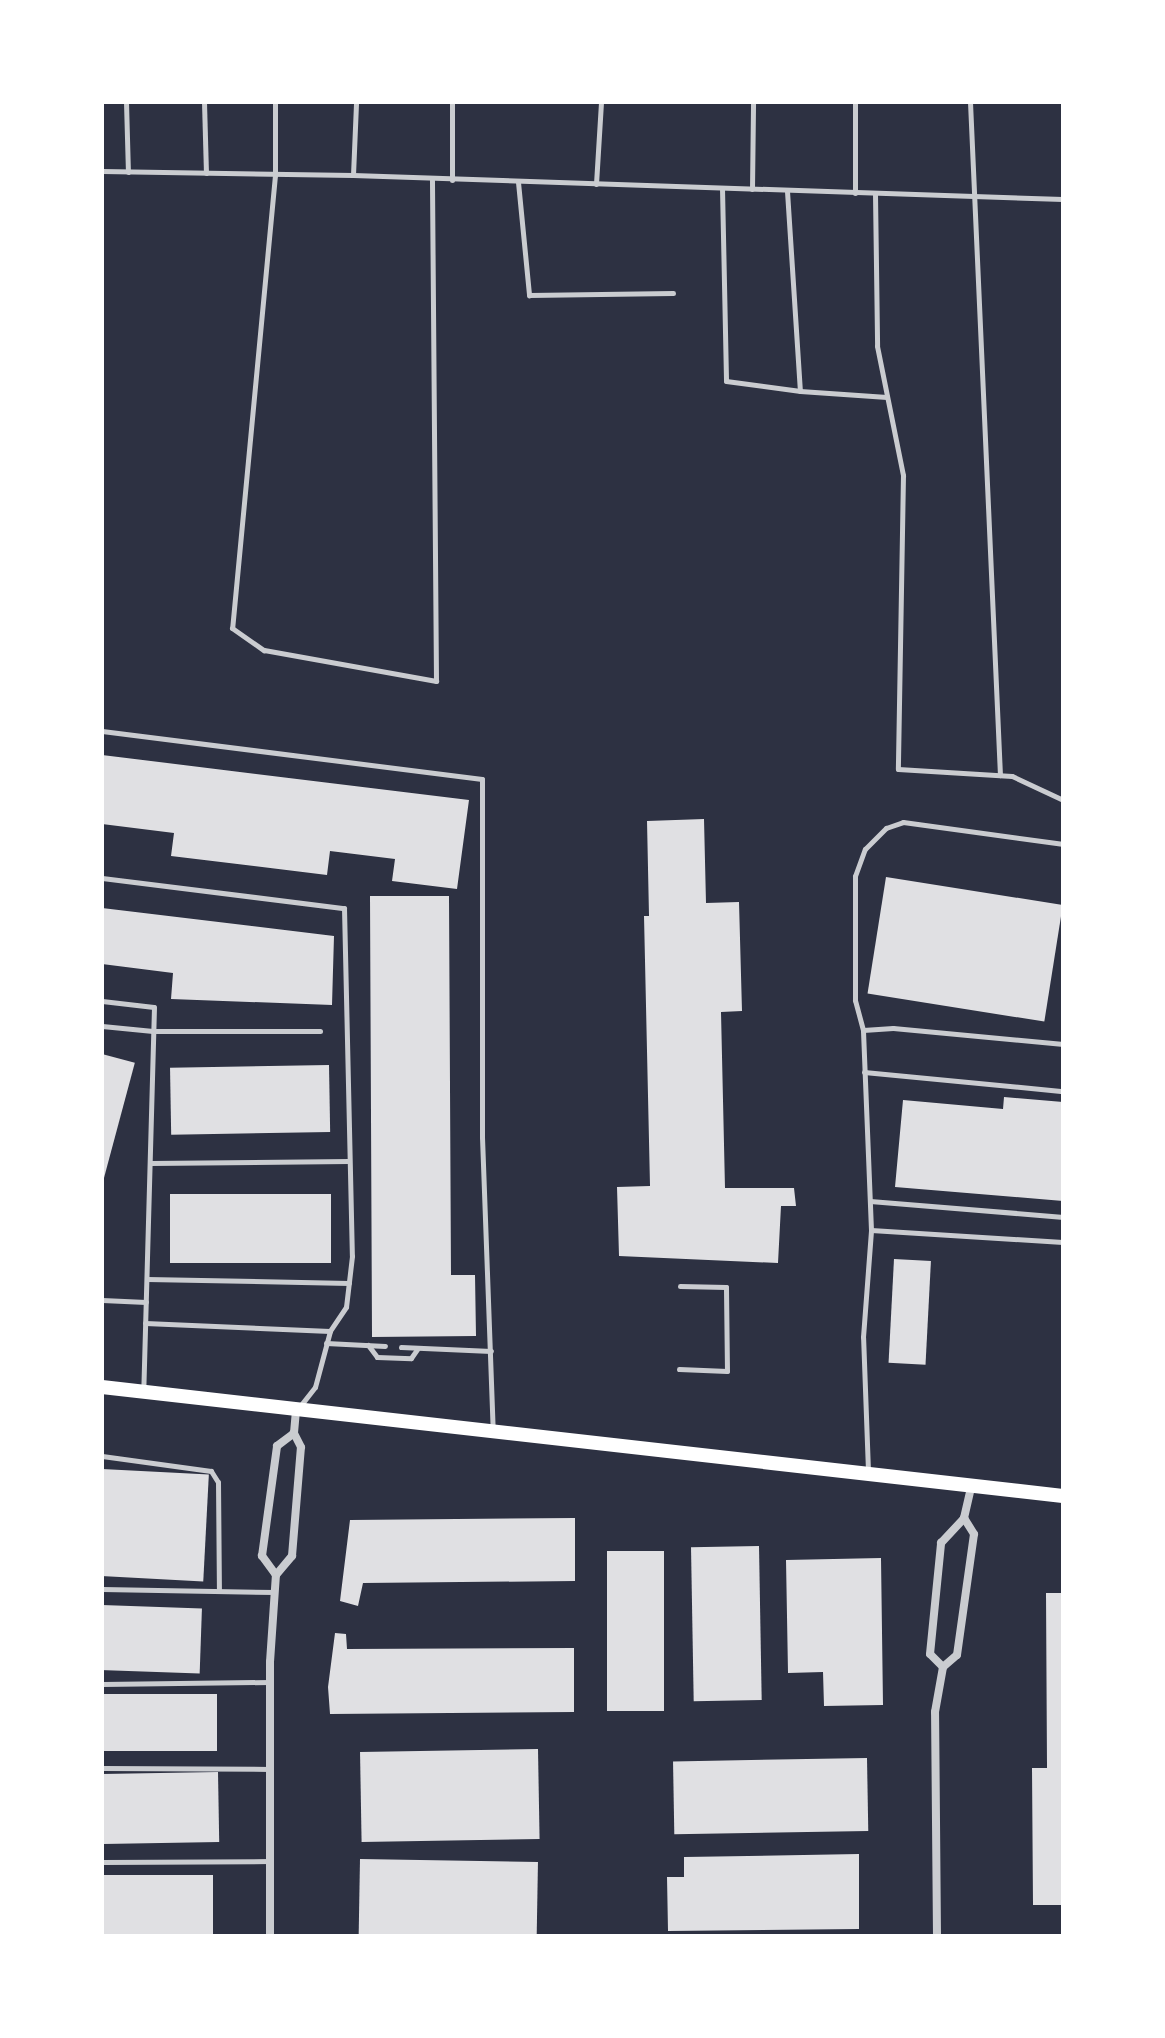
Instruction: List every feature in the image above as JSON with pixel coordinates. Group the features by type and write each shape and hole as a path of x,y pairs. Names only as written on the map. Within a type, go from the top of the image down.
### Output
{"main road":[{"path":"102,1387 296,1411 972,1483 1063,1496"}],"street":[{"path":"270,1936 270,1682 276,1575 292,1556 301,1447 294,1433 296,1411"},
{"path":"276,1575 262,1556 277,1446 294,1433"},
{"path":"943,1667 930,1654 941,1543 964,1518 972,1483"},
{"path":"937,1936 935,1712 943,1667 957,1655 974,1534 964,1518"}],"lane":[{"path":"126,102 128,172"},
{"path":"204,102 206,173"},
{"path":"275,102 275,175 232,628 264,650 436,681 432,180"},
{"path":"353,175 356,102"},
{"path":"452,102 452,180"},
{"path":"596,184 601,102"},
{"path":"752,189 753,102"},
{"path":"855,102 855,193"},
{"path":"970,102 1000,775"},
{"path":"102,171 353,175 1063,199"},
{"path":"518,182 529,295 673,293"},
{"path":"722,188 726,381 800,391 887,397"},
{"path":"787,191 800,391"},
{"path":"875,194 877,346 903,475 898,769 1012,776 1063,800"},
{"path":"102,731 482,779 482,1137 493,1432"},
{"path":"868,1472 863,1337 871,1230 863,1030 855,1000 855,876 865,849 886,828 903,822 1063,844"},
{"path":"102,878 344,908 350,1283 346,1307 330,1331 315,1387 296,1411"},
{"path":"102,1001 154,1007 143,1392"},
{"path":"102,1026 153,1031 320,1031"},
{"path":"863,1030 893,1028 1063,1044"},
{"path":"864,1072 1063,1091"},
{"path":"150,1163 350,1161"},
{"path":"870,1201 1063,1217"},
{"path":"871,1230 1063,1242"},
{"path":"147,1279 350,1283"},
{"path":"679,1369 727,1371 726,1287 680,1286"},
{"path":"102,1300 146,1302"},
{"path":"145,1323 330,1331"},
{"path":"326,1343 385,1346"},
{"path":"368,1345 377,1357 411,1358 419,1348"},
{"path":"401,1347 491,1351"},
{"path":"102,1456 211,1471 218,1482 219,1591"},
{"path":"102,1589 275,1592"},
{"path":"102,1684 270,1682"},
{"path":"102,1768 270,1769"},
{"path":"102,1862 270,1861"}],"building":[{"path":"102,755 469,800 457,889 392,881 395,859 330,851 327,875 171,856 174,833 102,824"},
{"path":"704,819 706,903 739,902 742,1011 721,1012 725,1188 794,1188 796,1206 781,1206 778,1263 619,1256 617,1187 650,1186 644,916 649,916 647,821"},
{"path":"886,877 1063,905 1044,1022 868,994"},
{"path":"370,896 449,896 451,1275 475,1275 476,1336 372,1337"},
{"path":"102,908 334,936 332,1005 171,999 173,973 102,964"},
{"path":"102,1054 135,1063 102,1185"},
{"path":"329,1065 330,1132 171,1135 170,1068"},
{"path":"1004,1097 1063,1102 1063,1201 895,1187 903,1100 1003,1109"},
{"path":"170,1194 331,1194 331,1263 170,1263"},
{"path":"894,1259 931,1261 926,1365 889,1363"},
{"path":"102,1469 209,1475 203,1581 102,1576"},
{"path":"575,1518 575,1581 363,1583 358,1606 340,1601 350,1520"},
{"path":"759,1546 762,1700 694,1701 691,1547"},
{"path":"607,1551 664,1551 664,1711 607,1711"},
{"path":"881,1558 883,1705 824,1706 823,1672 788,1673 786,1560"},
{"path":"1046,1593 1063,1593 1063,1905 1033,1905 1032,1768 1047,1768"},
{"path":"102,1605 202,1608 200,1673 102,1670"},
{"path":"335,1633 346,1634 347,1649 574,1648 574,1712 330,1714 328,1687"},
{"path":"102,1694 217,1694 217,1751 102,1751"},
{"path":"538,1749 540,1839 362,1842 360,1752"},
{"path":"867,1758 868,1831 674,1834 673,1761"},
{"path":"218,1772 219,1842 103,1844 102,1774"},
{"path":"859,1854 859,1929 668,1931 667,1877 684,1877 684,1857"},
{"path":"360,1859 538,1862 537,1936 359,1936"},
{"path":"102,1875 213,1875 213,1936 102,1936"}]}
